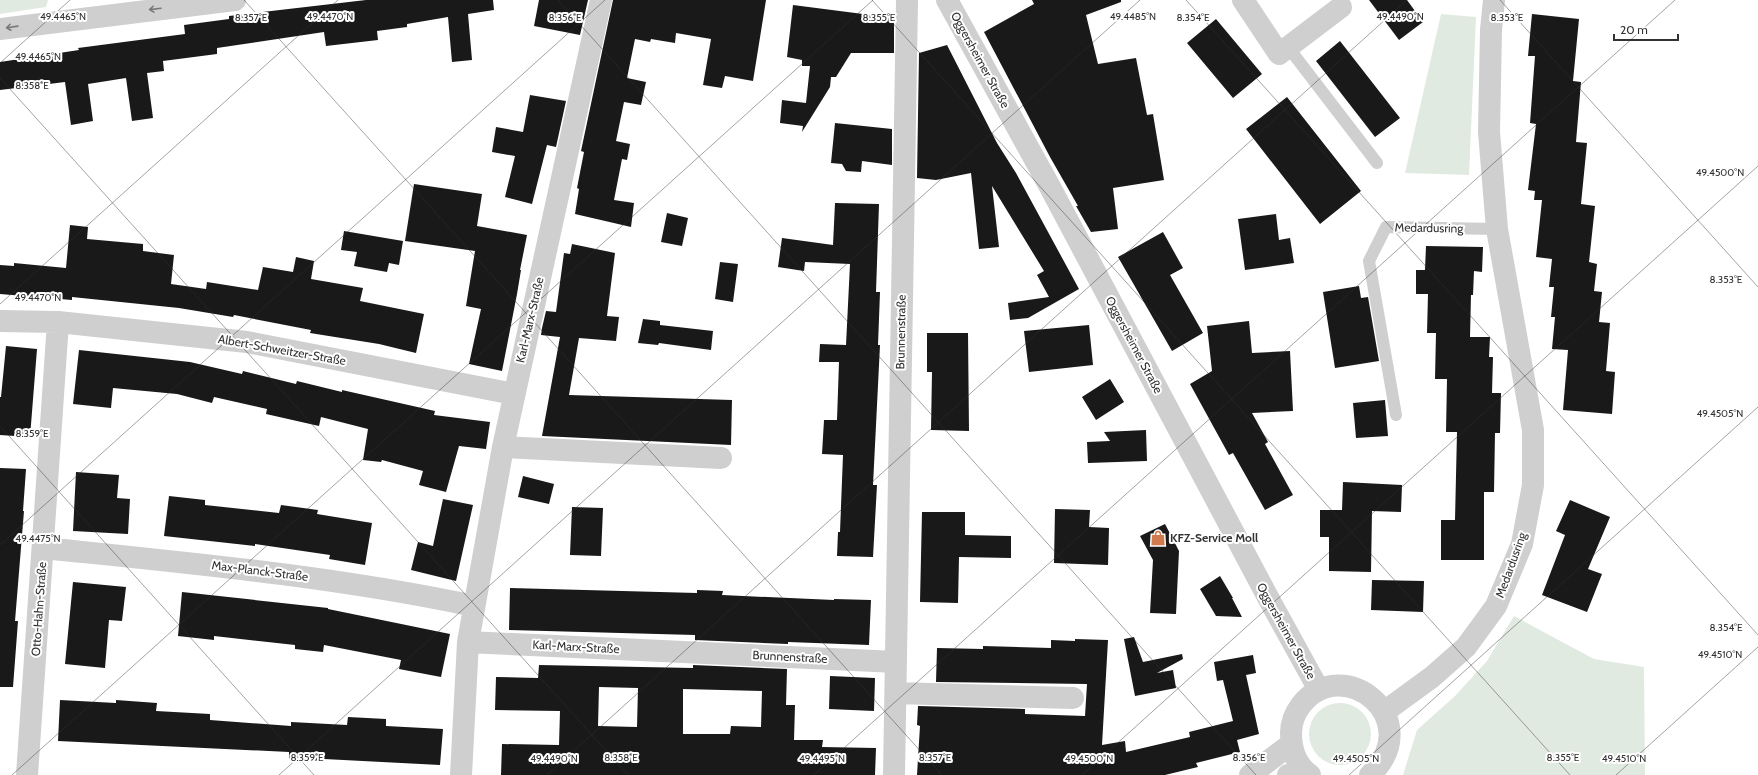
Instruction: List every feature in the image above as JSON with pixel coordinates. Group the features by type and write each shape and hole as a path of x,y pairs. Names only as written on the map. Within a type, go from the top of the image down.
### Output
{"street":[{"path":"0,29 235,0"},
{"name":"Karl-Marx-Straße","path":"461,775 468,642 474,606 514,394 601,0"},
{"name":"Oggersheimer Straße","path":"947,0 1054,194 1271,603 1319,690"},
{"path":"1243,0 1279,54 1341,7"},
{"name":"Medardusring","path":"1384,712 1432,677 1466,647 1496,606 1522,544 1533,485 1533,430 1497,229 1489,132 1491,30 1494,0"},
{"name":"Brunnenstraße","path":"894,775 904,1"},
{"name":"Albert-Schweitzer-Straße","path":"0,320 58,322 247,342 514,394"},
{"name":"Otto-Hahn-Straße","path":"27,775 44,548 58,322"},
{"path":"503,447 721,458"},
{"name":"Max-Planck-Straße","path":"44,548 262,570 412,593 474,606"},
{"name":"Karl-Marx-Straße","path":"468,642 684,652"},
{"name":"Brunnenstraße","path":"684,652 896,662"},
{"path":"1301,774 1291,744 1291,727 1296,712 1305,700 1319,690 1333,686 1347,686 1361,690 1374,698 1384,712 1388,724 1390,738 1387,753 1379,766 1370,775"},
{"path":"896,693 1073,698"},
{"path":"1250,775 1291,744"}],"lane":[{"path":"1288,47 1377,163"},
{"name":"Medardusring","path":"1396,415 1369,261 1386,228 1497,229"}],"shaded area":[{"path":"0,0 48,0 46,7 0,14"},
{"path":"1441,14 1476,17 1469,175 1405,173"},
{"path":"1514,616 1594,659 1644,667 1645,775 1403,775 1417,730 1455,696 1487,661"},
{"path":"1340,703 1352,706 1362,712 1368,722 1371,734 1368,746 1362,756 1352,762 1340,765 1328,762 1318,756 1312,746 1309,734 1312,722 1318,712 1328,706"}],"building":[{"path":"366,0 493,0 494,10 468,14 472,60 452,62 448,17 407,24 407,27 377,31 378,40 326,46 324,32 217,48 217,54 163,61 164,71 147,73 153,118 132,121 126,78 88,84 93,121 71,125 65,82 0,90 0,62 79,50 78,48 185,34 184,25 229,19 229,16"},
{"path":"539,0 588,0 580,35 534,26"},
{"path":"613,0 766,0 753,81 725,76 722,88 703,85 711,39 676,33 675,43 651,39 650,42 635,39 627,78 646,82 641,105 624,102 616,141 630,144 627,160 622,159 614,200 634,203 631,227 575,214 579,189 577,188 584,152 581,151"},
{"path":"1032,0 1121,0 1121,2 1086,15 1098,64 1136,58 1147,115 1153,114 1164,180 1113,188 1118,229 1091,232 984,32 1034,4"},
{"path":"1369,0 1407,0 1423,22 1399,40"},
{"path":"793,5 894,18 894,53 851,53 836,77 831,77 830,87 802,132 803,126 780,123 782,100 806,103 810,66 802,66 802,60 787,57"},
{"path":"1532,14 1579,19 1573,81 1581,82 1576,142 1587,143 1581,204 1595,206 1589,262 1597,264 1594,291 1602,292 1599,322 1610,323 1606,371 1615,372 1612,414 1563,410 1568,350 1552,349 1555,317 1551,317 1554,287 1549,287 1552,259 1536,257 1542,200 1534,200 1535,191 1528,190 1536,124 1530,123 1535,56 1528,56"},
{"path":"1216,19 1262,74 1233,98 1187,43"},
{"path":"1340,41 1400,118 1375,137 1316,61"},
{"path":"947,45 997,143 1016,173 1079,289 1028,318 1010,320 1008,303 1049,297 1037,275 1044,271 992,186 999,247 979,249 971,173 936,180 917,178 919,53"},
{"path":"530,95 566,101 556,147 547,145 532,204 505,197 515,156 492,152 496,127 523,132"},
{"path":"1287,97 1361,191 1320,224 1246,129"},
{"path":"835,123 892,129 892,165 862,161 861,172 846,171 842,164 831,163"},
{"path":"414,184 482,194 477,226 527,235 502,371 469,364 481,309 466,306 475,251 405,241"},
{"path":"835,203 879,204 876,292 880,292 878,345 880,345 873,485 877,485 873,557 837,556 838,532 840,532 843,455 822,454 824,420 837,420 839,362 819,362 820,344 846,345 850,264 805,262 804,271 778,267 782,238 833,245"},
{"path":"667,213 688,218 682,246 661,242"},
{"path":"1276,214 1279,240 1290,238 1294,263 1245,270 1238,219"},
{"path":"70,225 88,227 87,239 143,244 143,251 174,255 171,284 206,289 207,282 258,290 263,267 293,272 296,257 314,261 311,279 363,288 360,301 424,314 416,353 379,344 310,333 311,330 234,315 233,317 179,308 72,297 72,300 0,294 0,265 14,266 14,263 66,268"},
{"path":"344,231 403,241 399,265 389,263 387,272 354,266 357,252 341,250"},
{"path":"1163,232 1183,268 1170,275 1203,333 1172,351 1118,257"},
{"path":"572,244 615,253 607,316 619,317 616,341 579,338 569,395 732,400 731,445 542,436 560,337 541,335 542,328 546,311 556,312 564,253 570,254"},
{"path":"1426,246 1483,247 1482,272 1474,271 1473,295 1471,295 1470,337 1490,337 1489,357 1493,357 1492,393 1501,393 1500,433 1495,433 1494,492 1484,492 1484,560 1441,560 1441,520 1455,520 1457,432 1446,432 1447,379 1435,379 1436,333 1427,333 1428,294 1416,294 1416,270 1425,270"},
{"path":"720,262 738,264 733,302 715,299"},
{"path":"1359,286 1361,298 1368,297 1379,361 1335,368 1323,292"},
{"path":"643,319 660,321 660,325 713,331 711,350 659,343 658,345 638,343"},
{"path":"1249,321 1252,353 1290,351 1293,411 1252,413 1268,442 1265,444 1293,495 1265,510 1233,453 1229,455 1190,384 1212,371 1207,326"},
{"path":"1089,325 1093,365 1029,372 1024,331"},
{"path":"927,333 968,333 969,431 931,430 932,372 927,372"},
{"path":"6,346 37,349 30,437 0,435 0,397"},
{"path":"79,350 190,362 242,374 243,371 296,384 297,381 435,411 434,415 490,422 486,449 459,446 446,492 419,485 423,471 382,460 381,462 363,460 368,429 321,417 319,426 266,414 267,409 214,397 212,403 177,394 113,388 111,408 73,404"},
{"path":"1110,379 1124,402 1096,420 1082,397"},
{"path":"1385,400 1388,436 1356,438 1353,403"},
{"path":"1146,430 1147,461 1088,463 1087,442 1110,441 1104,432"},
{"path":"0,468 26,469 15,621 18,621 13,687 0,687"},
{"path":"76,472 119,475 117,498 130,499 128,534 73,531"},
{"path":"523,476 554,484 549,504 518,497"},
{"path":"1343,482 1402,485 1401,512 1372,511 1371,572 1329,571 1329,537 1320,537 1320,510 1342,510"},
{"path":"169,496 205,500 205,505 279,513 281,505 318,510 317,514 372,523 365,565 329,559 330,555 255,544 255,546 164,536"},
{"path":"443,499 473,505 456,581 411,570 418,542 433,546"},
{"path":"1570,500 1610,517 1588,569 1602,574 1587,612 1542,595 1565,535 1556,531"},
{"path":"572,507 603,508 601,556 570,555"},
{"path":"1055,509 1090,510 1089,527 1109,528 1108,565 1054,563"},
{"path":"922,512 965,512 965,535 1011,536 1011,558 959,557 958,603 920,602"},
{"path":"1165,524 1179,551 1176,614 1150,613 1153,560 1140,536"},
{"path":"1220,576 1242,617 1216,616 1200,589"},
{"path":"1372,580 1424,581 1423,612 1371,610"},
{"path":"73,582 126,587 122,621 109,620 105,668 65,664"},
{"path":"510,588 697,593 697,590 723,591 722,595 834,600 871,600 869,645 788,642 788,644 695,640 695,635 509,630"},
{"path":"182,592 328,608 450,634 441,677 399,669 401,660 324,645 323,652 295,649 295,645 214,636 214,640 178,636"},
{"path":"1134,637 1143,662 1182,654 1183,659 1157,673 1173,670 1176,688 1135,696 1124,639"},
{"path":"1075,639 1108,640 1102,745 1125,741 1126,752 1190,737 1189,732 1233,721 1223,680 1217,681 1214,662 1253,655 1256,673 1246,675 1259,734 1237,740 1240,752 1196,763 1198,767 1165,775 917,775 920,726 917,725 918,706 1025,709 1025,714 1085,716 1087,684 936,682 937,648 983,649 983,646 1051,648 1051,640 1075,641"},
{"path":"539,665 693,668 693,665 787,669 786,705 795,705 794,740 823,740 822,747 876,748 875,775 501,775 502,744 559,745 560,711 495,710 496,677 538,678","holes":["599,687 638,688 637,727 598,726","683,689 762,691 761,727 731,726 730,734 683,734"]},
{"path":"830,676 875,678 874,711 829,709"},
{"path":"60,700 116,703 116,700 157,703 156,711 210,714 210,720 291,726 291,722 347,725 348,717 386,719 386,726 443,729 440,765 324,759 324,761 289,759 289,752 58,741"}],"place":[{"name":"KFZ-Service Moll","path":"1158,538"}]}
